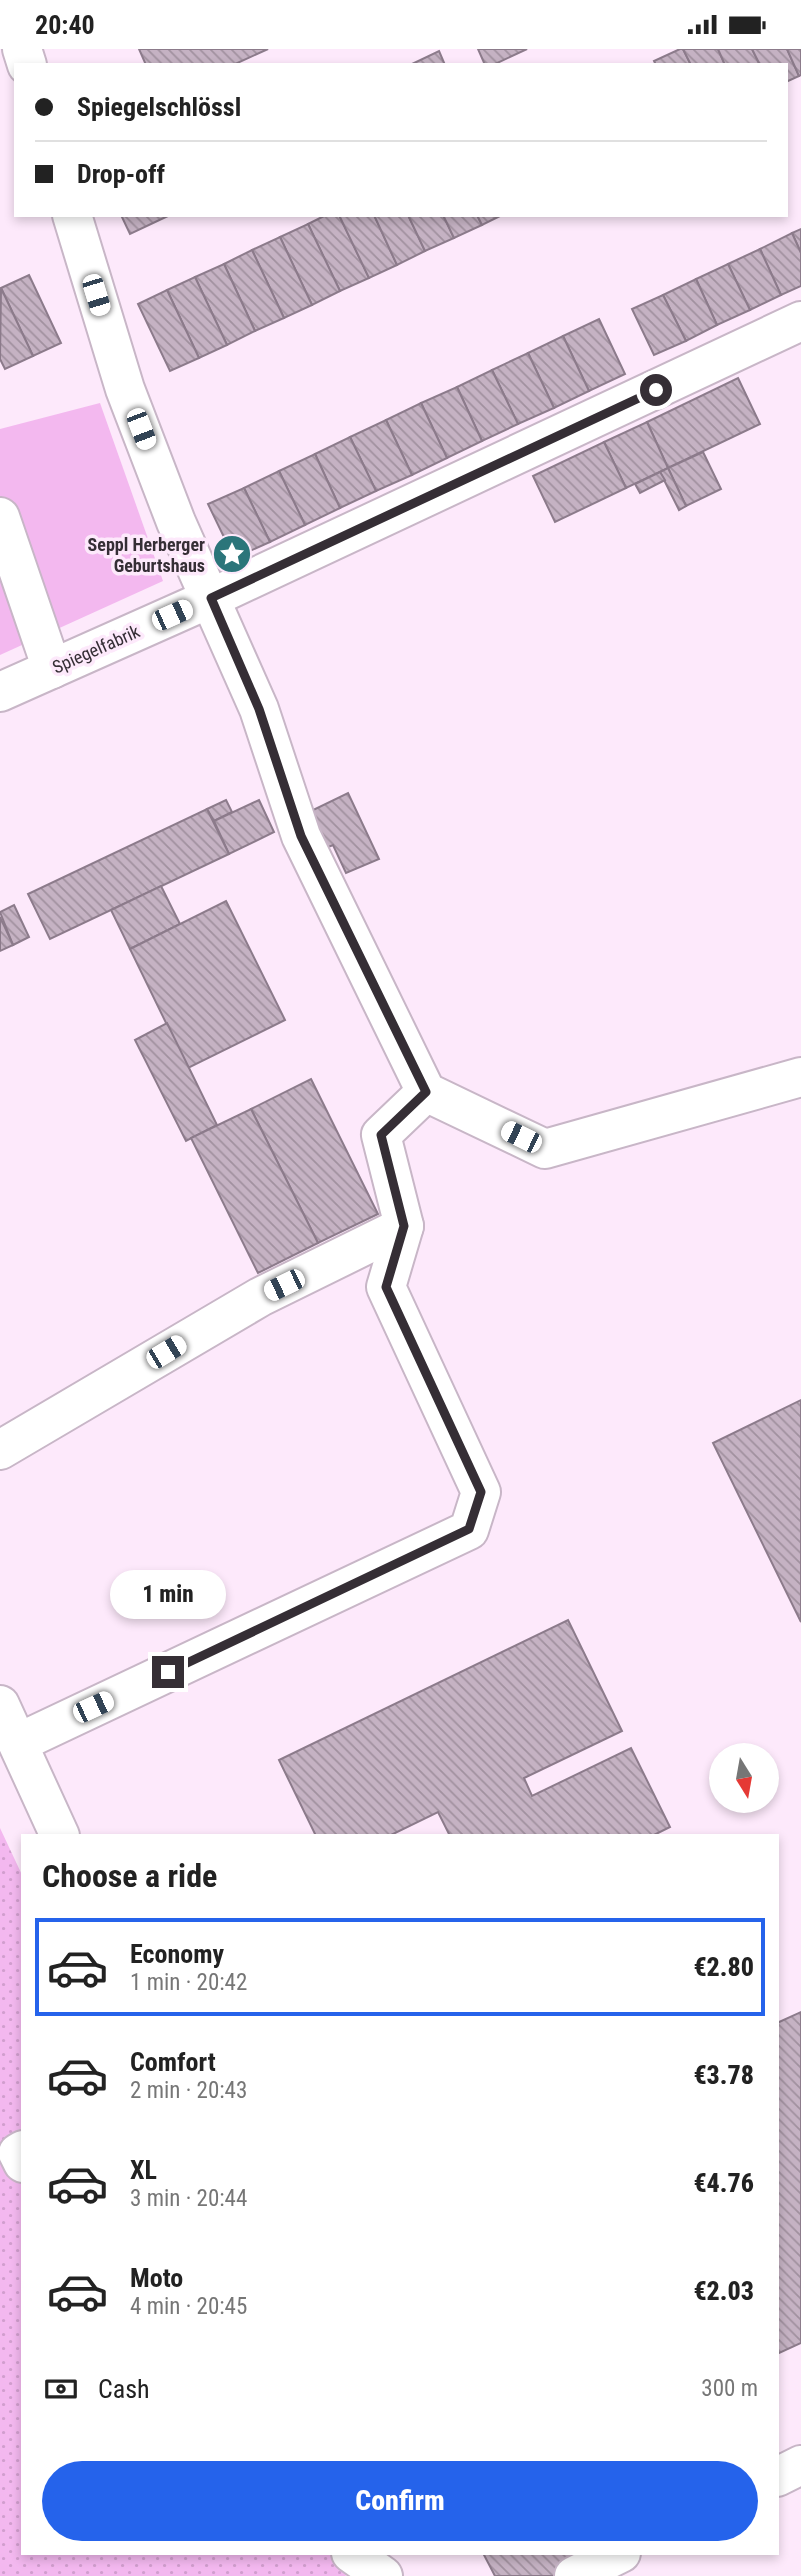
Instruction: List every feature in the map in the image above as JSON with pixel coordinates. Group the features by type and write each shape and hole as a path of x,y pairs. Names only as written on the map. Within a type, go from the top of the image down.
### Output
{"street":[{"path":"73,217 125,389 176,522 259,709 301,836 426,1092 545,1149 801,1077"},
{"name":"Spiegelfabrik","path":"0,692 211,598 801,321"},
{"path":"0,517 52,669"},
{"path":"18,1743 469,1529 481,1492 386,1287 404,1226 381,1135 426,1092"},
{"path":"0,1450 260,1297 404,1226"},
{"path":"0,1705 59,1834"},
{"path":"779,2476 801,2465"},
{"path":"354,2555 383,2576"},
{"path":"574,2576 617,2555"}],"shaded area":[{"path":"100,403 163,581 0,655 0,429"},
{"path":"0,1828 21,1873 21,2555 337,2555 346,2576 0,2576"}],"building":[{"path":"139,49 268,49 237,63 145,63"},
{"path":"478,49 527,49 497,63 484,63"},
{"path":"683,49 690,63 655,63 654,61"},
{"path":"683,49 718,49 724,63 690,63"},
{"path":"718,49 752,49 759,63 724,63"},
{"path":"752,49 787,49 799,76 788,81 788,63 759,63"},
{"path":"787,49 801,49 799,76"},
{"path":"439,51 444,63 414,63"},
{"path":"122,217 166,217 130,234"},
{"path":"322,217 340,217 369,278 340,291 308,224"},
{"path":"340,217 375,217 397,265 369,278"},
{"path":"375,217 409,217 425,251 397,265"},
{"path":"409,217 444,217 454,238 425,251"},
{"path":"444,217 478,217 482,225 454,238"},
{"path":"478,217 498,217 482,225"},
{"path":"308,224 340,291 312,305 280,237"},
{"path":"801,229 801,253 792,233"},
{"path":"792,233 801,253 801,286 781,295 760,249"},
{"path":"280,237 312,305 284,318 252,250"},
{"path":"760,249 781,295 750,310 728,264"},
{"path":"252,250 284,318 255,331 224,264"},
{"path":"224,264 255,331 227,345 195,277"},
{"path":"728,264 750,310 717,325 696,279"},
{"path":"29,275 61,343 33,356 1,288"},
{"path":"195,277 227,345 199,358 167,290"},
{"path":"696,279 717,325 686,341 663,295"},
{"path":"1,288 33,356 5,369 0,359"},
{"path":"167,290 199,358 170,371 138,304"},
{"path":"663,295 686,341 654,355 632,309"},
{"path":"599,319 625,374 589,391 563,336"},
{"path":"563,336 589,391 554,408 528,353"},
{"path":"528,353 554,408 518,424 492,370"},
{"path":"492,370 518,424 482,441 457,387"},
{"path":"738,378 760,424 668,468 647,422"},
{"path":"457,387 482,441 447,458 421,403"},
{"path":"421,403 447,458 412,475 386,420"},
{"path":"386,420 412,475 376,491 350,437"},
{"path":"647,422 668,468 626,488 604,442"},
{"path":"350,437 376,491 340,508 315,454"},
{"path":"604,442 626,488 555,522 533,476"},
{"path":"703,452 721,489 686,506 668,468"},
{"path":"315,454 340,508 305,525 279,471"},
{"path":"668,468 686,506 679,510 660,472"},
{"path":"279,471 305,525 270,542 244,488"},
{"path":"660,472 665,480 640,493 635,484"},
{"path":"244,488 270,542 234,558 208,504"},
{"path":"348,793 379,859 346,873 333,845 326,848 309,812"},
{"path":"226,800 232,812 214,821 207,809"},
{"path":"259,800 274,832 229,854 214,821"},
{"path":"207,809 229,854 50,939 28,894"},
{"path":"161,886 180,924 130,949 111,910"},
{"path":"226,901 285,1020 188,1068 130,949"},
{"path":"14,905 29,937 13,945 0,912"},
{"path":"0,917 13,945 0,951"},
{"path":"167,1023 217,1125 186,1141 135,1040"},
{"path":"311,1079 378,1214 318,1243 251,1109"},
{"path":"251,1109 318,1243 258,1273 191,1138"},
{"path":"801,1400 801,1622 713,1443"},
{"path":"568,1620 622,1731 524,1778 532,1796 631,1748 670,1827 656,1834 449,1834 438,1812 393,1834 315,1834 279,1760"},
{"path":"801,2012 801,2343 779,2353 779,2022"},
{"path":"484,2555 608,2555 619,2576 495,2576"}],"place":[{"name":"Seppl Herberger Geburtshaus","path":"232,554"}],"route":[{"path":"168,1672 469,1529 481,1492 386,1287 404,1226 381,1135 426,1092 301,836 259,709 211,598 656,390"}]}
